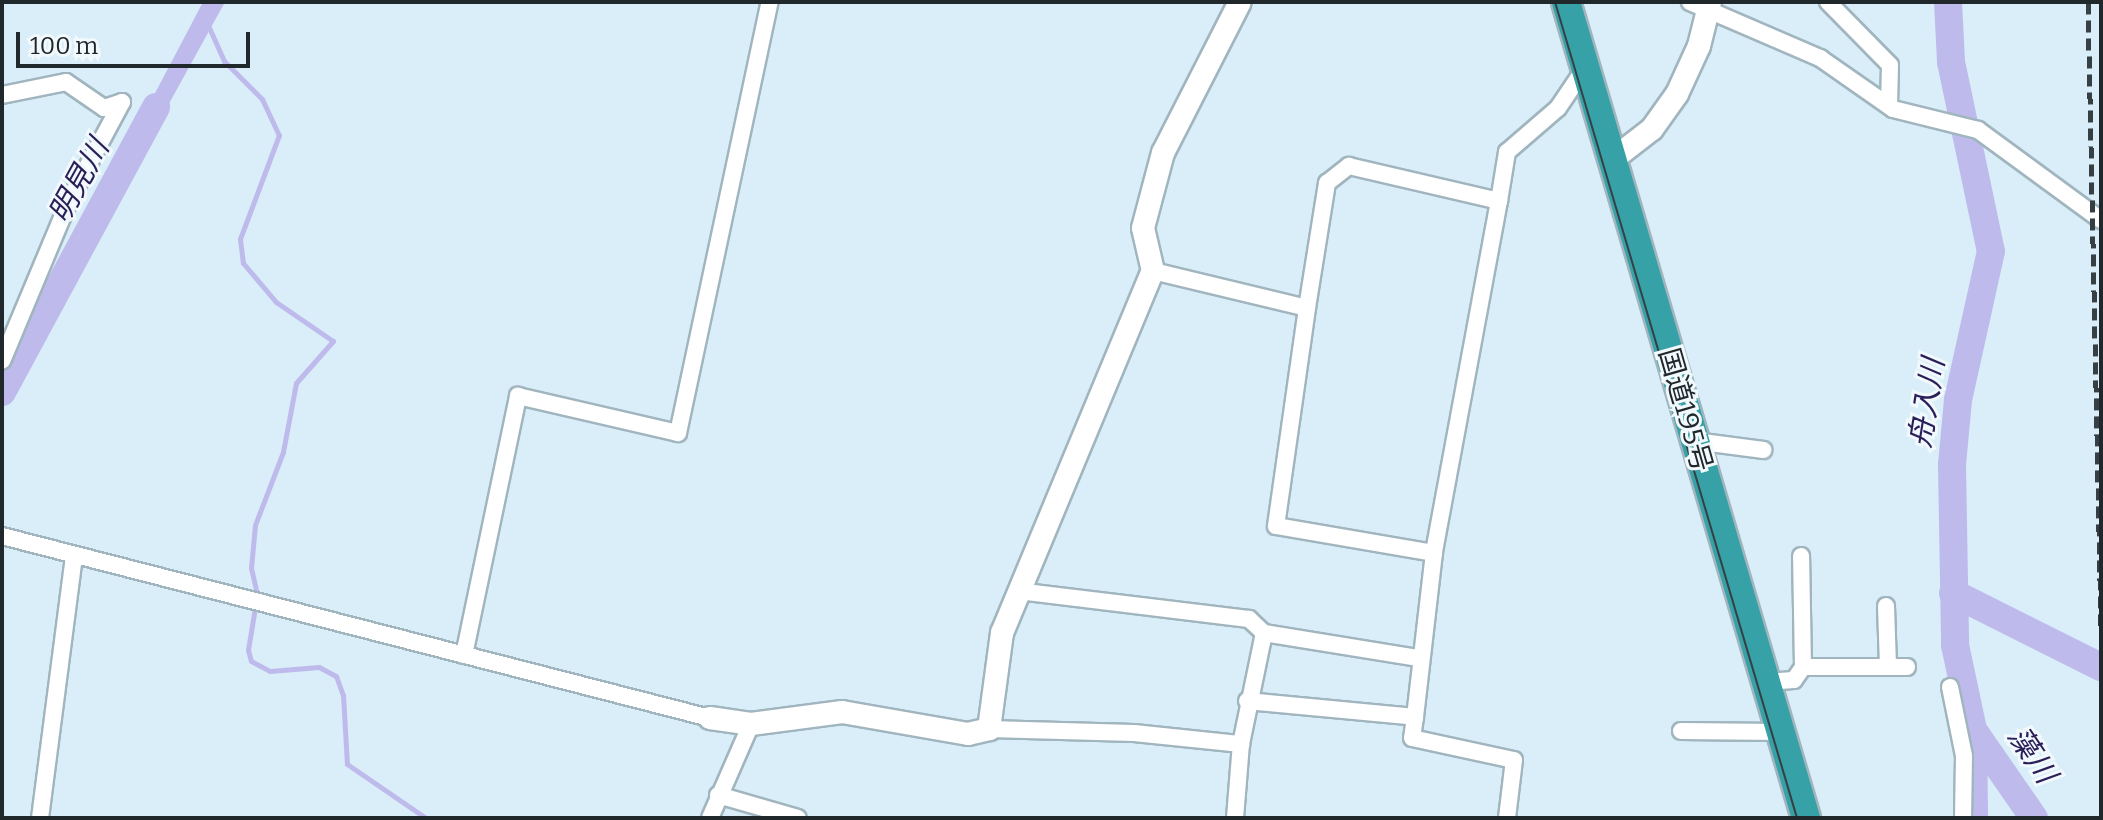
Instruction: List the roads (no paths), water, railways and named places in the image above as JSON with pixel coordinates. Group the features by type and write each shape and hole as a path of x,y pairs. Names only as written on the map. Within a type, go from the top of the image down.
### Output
{"highway":[{"name":"国道195号","path":"1566,2 1806,818"}],"street":[{"path":"464,655 518,396 678,433 770,2"},
{"path":"989,729 1002,633 1153,271 1143,228 1163,153 1240,2"},
{"path":"1828,2 1890,65 1889,106"},
{"path":"1612,160 1652,129 1677,94 1703,5 1820,58 1889,106 1978,130 2101,220"},
{"path":"1419,658 1434,553 1507,152 1558,108 1585,68"},
{"path":"2,95 66,82 104,108 122,102 69,201 2,361"},
{"path":"1434,553 1276,526 1327,183 1349,166 1499,201"},
{"path":"1153,271 1307,308"},
{"path":"1695,441 1763,450"},
{"path":"2,536 710,718 751,724 842,712 968,734 989,729 1134,733 1241,744"},
{"path":"40,818 74,556"},
{"path":"1765,682 1794,680 1803,667 1801,556"},
{"path":"1019,591 1249,619 1264,633 1419,658 1425,661 1412,738 1514,760 1507,818"},
{"path":"1886,606 1888,667"},
{"path":"1235,818 1247,701 1264,633"},
{"path":"1803,667 1907,667"},
{"path":"1950,687 1964,756 1963,818"},
{"path":"1247,701 1415,717"},
{"path":"710,818 751,724"},
{"path":"1681,731 1780,732"},
{"path":"718,795 798,818"}],"water":[{"path":"203,2 225,2 144,149 133,135"}],"waterway":[{"name":"舟入川","path":"1948,2 1951,62 1991,251 1958,400 1952,465 1955,645 1973,730 1974,818"},
{"path":"207,23 224,61 262,99 279,135 240,239 243,263 276,302 333,341 296,383 283,452 255,525 251,568 257,595 248,650 251,661 270,671 319,667 336,676 343,695 347,764 426,818"},
{"name":"明見川","path":"2,392 156,107"},
{"path":"1953,593 2101,667"},
{"name":"藻川","path":"1973,730 2034,818"}],"tram line":[{"path":"1555,2 1797,818"}],"railway":[{"path":"2088,2 2101,626"}]}
